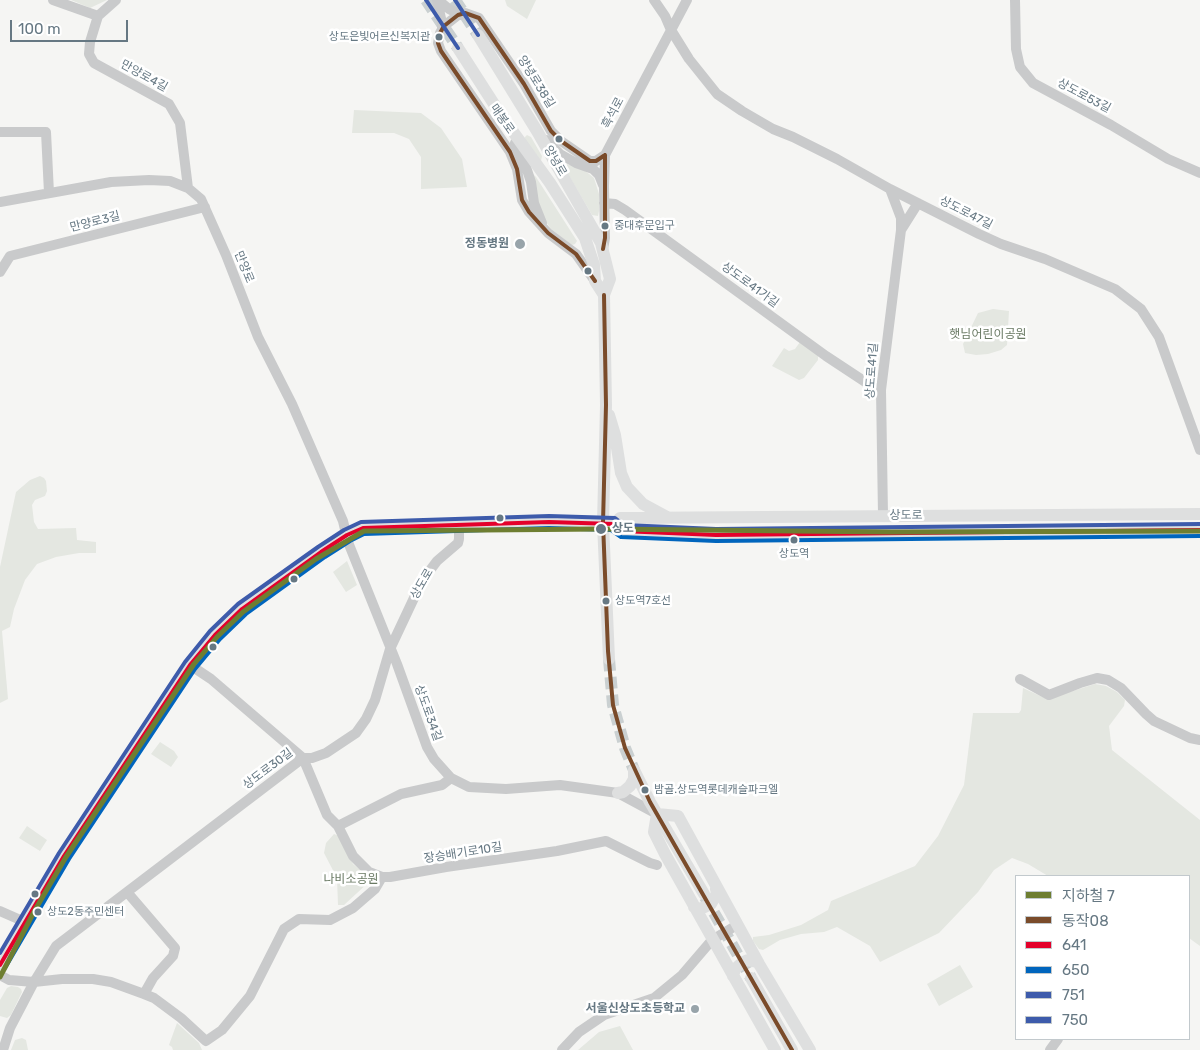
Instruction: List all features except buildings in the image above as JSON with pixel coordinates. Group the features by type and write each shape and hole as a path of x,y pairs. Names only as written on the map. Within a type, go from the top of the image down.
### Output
{"main road":[{"name":"양녕로","path":"478,35 538,132 601,243 610,279 604,295 609,659"},
{"name":"양녕로","path":"458,48 501,115 550,183 584,238 594,265 595,281 604,295"},
{"path":"606,405 615,435 621,473 627,487 643,504 656,513 671,519"},
{"name":"상도로","path":"608,524 620,518 1200,514"},
{"path":"919,516 919,533"},
{"name":"상도로","path":"0,965 64,856 190,665 215,635 242,609 321,552 347,535 363,528 549,522 608,524 621,531 716,534 1200,530"},
{"path":"618,793 623,792 630,786 634,779 634,770 657,814 704,894"},
{"path":"657,814 678,816 716,889 810,1050"},
{"path":"657,814 654,832 712,940 775,1050"},
{"path":"694,907 700,909 711,904 717,893 716,889"},
{"path":"733,976 743,962 748,960 758,962"},
{"path":"751,978 792,1050"}],"street":[{"path":"53,0 98,16 116,0"},
{"name":"양녕로38길","path":"437,0 460,14 479,18 524,84 551,131 572,151 592,165"},
{"name":"매봉로","path":"437,0 442,23 438,44 440,51 510,152 517,169 522,200 528,212 546,232 576,254 595,281"},
{"name":"상도로47길","path":"654,0 689,59 717,94 773,129 837,159 890,189 1000,244 1045,259 1115,289 1141,309 1159,337 1200,450"},
{"name":"흑석로","path":"603,249 605,238 605,155 688,0"},
{"name":"상도로53길","path":"1015,0 1016,49 1020,67 1033,82 1111,124 1168,159 1200,173"},
{"path":"442,30 460,14"},
{"name":"만양로4길","path":"98,16 90,42 89,54 94,63 169,104 180,123 188,188"},
{"path":"501,115 523,158 531,182 534,203 546,232"},
{"path":"0,132 46,132 49,193"},
{"path":"538,132 560,154 576,163 592,165 605,155"},
{"path":"592,165 604,186"},
{"path":"0,202 111,182 170,181 188,188"},
{"name":"만양로","path":"188,188 201,199 205,207 258,337 292,404 340,512 347,535"},
{"name":"상도로41길","path":"883,515 880,390 901,230 901,218 890,189"},
{"name":"상도로41가길","path":"604,203 615,204 624,210 826,356 880,390"},
{"name":"상도로41길","path":"901,230 918,203"},
{"name":"만양로3길","path":"0,272 10,256 205,207"},
{"name":"상도로","path":"390,649 422,581 437,560 458,543 459,525"},
{"name":"상도로34길","path":"347,535 348,542 426,747 451,778 468,787 506,789 560,786 618,793 657,814"},
{"name":"상도로30길","path":"34,982 56,946 303,758 312,758 326,753 356,733 366,719 375,700 390,649"},
{"path":"0,976 9,980 34,982 62,979 93,979 111,982 154,998 182,1018 206,1041 222,1030 250,996 284,929 299,919 330,920 353,908 375,889 382,877 369,872 353,856 338,826 327,815 303,758 211,678 190,665"},
{"path":"1020,679 1049,695 1080,682 1097,678 1108,680 1121,688 1154,720 1190,738 1200,740"},
{"path":"338,826 401,794 442,785 451,778"},
{"name":"장승배기로10길","path":"382,877 557,851 606,841 657,865"},
{"path":"127,892 175,948 173,956 153,978 144,994"},
{"path":"0,911 24,922"},
{"path":"562,1050 579,1032 604,1014 654,998 682,975 712,940 737,925"},
{"path":"3,1050 10,1028 34,982"}],"green space":[{"path":"71,0 107,0 90,8"},
{"path":"505,0 536,0 527,19 507,6"},
{"path":"354,110 421,113 441,128 462,159 467,187 421,189 421,157 409,139 394,133 352,133"},
{"path":"527,135 531,137 542,156 541,161 524,138"},
{"path":"567,164 583,169 594,178 599,194 598,216 592,215 565,169"},
{"path":"533,174 577,241 575,244 572,245 551,229 546,222 536,203"},
{"name":"햇님어린이공원","path":"993,309 1009,311 1007,345 1001,350 988,354 976,355 965,353 963,344 978,313"},
{"path":"800,342 818,354 818,360 804,378 799,380 772,366 784,348 789,351 795,349"},
{"path":"40,476 46,481 47,491 45,496 35,500 32,505 34,522 38,529 76,528 77,540 96,542 96,553 79,553 56,557 37,564 25,580 14,609 10,627 2,631 8,699 0,703 0,567 16,492 30,480"},
{"path":"347,561 357,585 346,592 333,572"},
{"path":"1095,684 1106,686 1117,692 1125,700 1124,706 1109,726 1112,750 1200,820 1200,946 1190,939 1190,875 1046,875 1028,864 1012,858 994,870 978,892 939,933 880,962 870,946 837,927 824,932 801,934 780,940 763,950 759,949 753,941 753,937 769,935 801,925 828,910 831,901 915,866 938,836 964,785 973,713 1019,713 1021,710 1023,688 1047,699"},
{"path":"160,742 174,751 178,757 171,767 151,754"},
{"path":"27,826 47,840 40,851 19,838"},
{"name":"나비소공원","path":"334,834 339,836 353,864 370,878 369,882 344,905 338,905 337,878 324,853 326,843"},
{"path":"960,965 973,987 939,1006 927,984"},
{"path":"11,986 18,987 22,992 11,1015 7,1018 0,1016 0,1000 7,988"},
{"path":"177,1023 199,1043 202,1050 173,1050 169,1045"},
{"path":"620,1026 633,1050 578,1050 599,1032"},
{"path":"22,1038 26,1040 28,1050 11,1050 15,1040"}],"tunnel":[{"path":"426,0 458,48"},
{"path":"455,0 478,35"},
{"path":"609,659 613,705 625,748 634,770"},
{"path":"705,897 751,978"}],"metro line":[{"name":"7","path":"0,977 35,910 66,857 194,664 217,637 243,612 316,559 364,531 602,529 892,532 1200,531"}],"transit line":[{"name":"750","path":"426,0 458,48"},
{"name":"750","path":"455,0 478,35"},
{"name":"동작08","path":"595,281 576,254 548,233 529,212 522,200 517,169 510,152 441,51 438,43 444,26 458,15 465,13 479,18 524,84 551,131 561,141 590,161 596,161 605,155"},
{"name":"동작08","path":"603,249 605,238 605,155"},
{"name":"동작08","path":"604,295 606,405 603,523 608,651 613,705 625,748 650,802 792,1050"},
{"name":"751","path":"0,953 59,853 185,662 210,631 238,604 318,547 344,530 361,522 549,516 615,518 624,525 716,529 1200,524"},
{"name":"641","path":"0,965 64,856 190,665 215,635 242,609 321,552 347,535 363,528 549,522 614,524 621,531 716,535 1200,530"},
{"name":"650","path":"5,968 69,859 195,669 220,639 246,614 325,557 364,534 549,528 611,530 621,537 716,541 1200,536"}],"place":[{"name":"상도은빛어르신복지관","path":"439,37"},
{"name":"중대후문입구","path":"605,226"},
{"name":"정동병원","path":"520,244"},
{"name":"상도","path":"601,529"},
{"name":"상도역","path":"794,540"},
{"name":"상도역7호선","path":"606,601"},
{"name":"밤골.상도역롯데캐슬파크엘","path":"645,790"},
{"name":"상도2동주민센터","path":"38,912"},
{"name":"서울신상도초등학교","path":"695,1009"}]}
